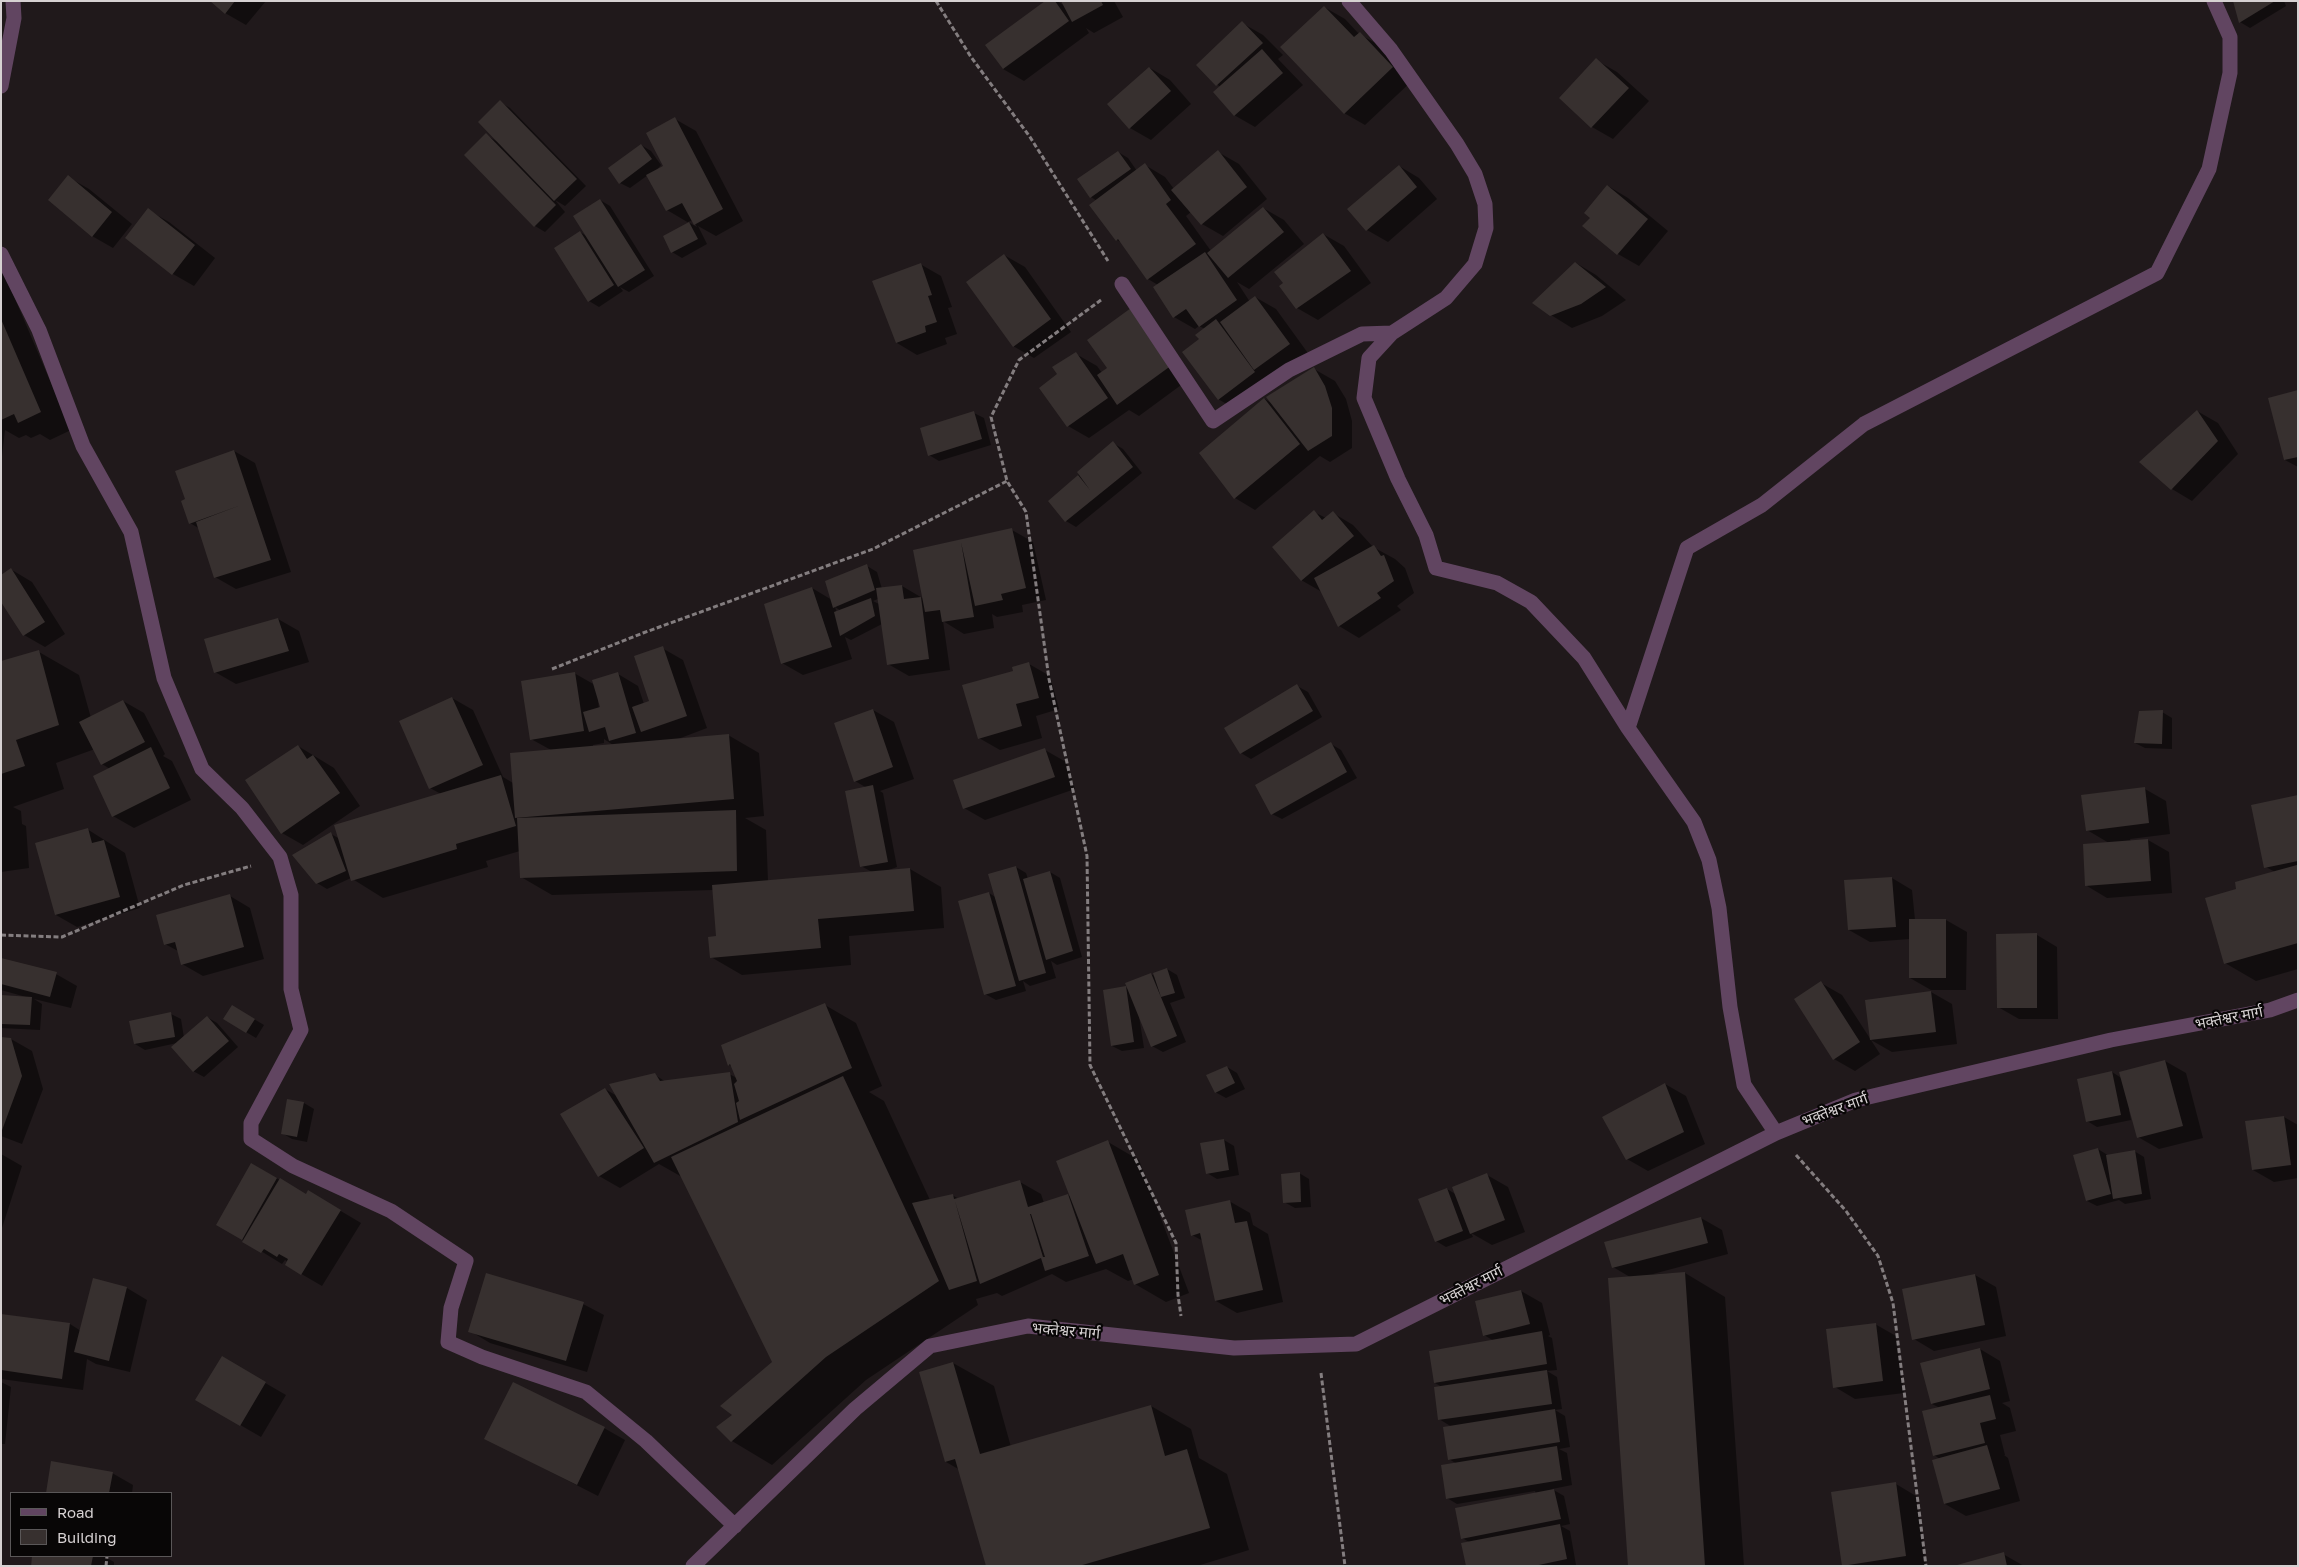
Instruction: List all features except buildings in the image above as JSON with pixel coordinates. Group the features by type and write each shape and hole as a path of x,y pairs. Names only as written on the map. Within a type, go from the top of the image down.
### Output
{"street":[{"path":"1,86 14,18 13,1"},
{"path":"1349,1 1391,50 1457,144 1475,174 1485,204 1486,228 1475,264 1446,298 1392,333 1369,358 1364,398 1398,479 1426,535 1436,568 1497,583 1531,602 1584,658 1628,728 1694,822 1709,860 1719,908 1731,1016 1744,1085 1776,1133"},
{"path":"1628,728 1687,548 1762,504 1864,424 2156,273 2209,168 2230,73 2230,37 2214,1"},
{"path":"1,254 39,330 83,446 131,532 164,678 202,769 242,808 280,857 291,895 291,989 301,1030 251,1123 252,1139 293,1166 391,1211 466,1261 451,1308 448,1342 482,1357 586,1392 646,1441 735,1526"},
{"path":"1122,284 1213,421 1289,370 1362,334 1392,333"},
{"name":"भक्तेश्वर मार्ग","path":"693,1566 854,1409 930,1346 1028,1326 1234,1348 1356,1344 1776,1133 1856,1100 2111,1040 2270,1010 2298,1000"}],"path":[{"path":"936,1 971,57 1030,137 1122,284 1019,360 990,417 1007,481 1026,512 1049,679 1087,856 1090,1065 1176,1243 1178,1295 1185,1344"},
{"path":"552,670 643,633 873,548 1007,481"},
{"path":"1,935 62,937 184,885 280,857"},
{"path":"1776,1133 1846,1211 1878,1256 1893,1303 1926,1566"},
{"path":"1317,1346 1345,1566"}]}
